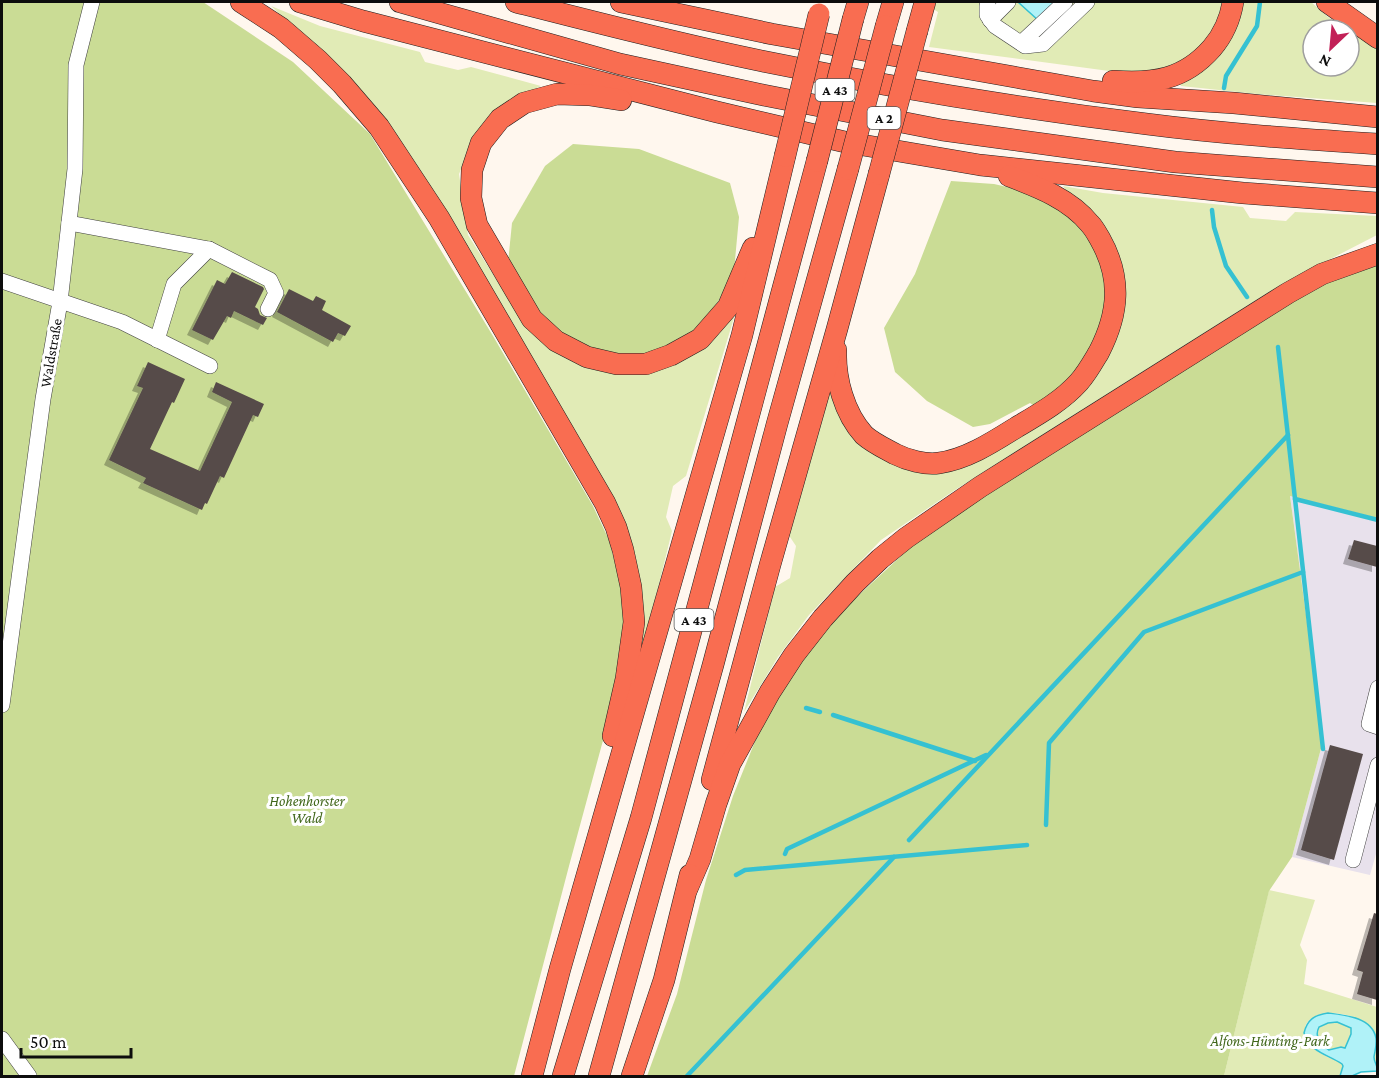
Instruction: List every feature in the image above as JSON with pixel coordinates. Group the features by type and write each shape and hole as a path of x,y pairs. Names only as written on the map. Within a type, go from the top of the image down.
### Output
{"highway":[{"path":"241,2 282,28 318,60 379,127 444,228 574,450 616,527 631,587 634,622 626,679 603,779 604,817"},
{"path":"300,2 363,21 717,112 845,142 980,165 1243,193 1377,203"},
{"name":"A 2","path":"400,2 620,64 942,130 1174,162 1377,177"},
{"name":"A 2","path":"516,2 635,33 764,61 918,90 1148,124 1257,136 1377,144"},
{"path":"621,2 772,34 1093,91 1138,97 1234,103 1377,117"},
{"path":"680,2 772,34"},
{"name":"A 43","path":"599,1077 714,665 780,413 893,2"},
{"path":"632,1077 664,980 687,889 701,819 925,2"},
{"path":"1000,75 1136,83 1154,81 1178,74 1197,63 1216,43 1231,17 1233,2"},
{"path":"1327,2 1377,38"},
{"path":"532,1077 548,1013 742,335 820,8"},
{"name":"A 43","path":"563,1077 641,818 856,10"},
{"path":"717,112 672,112 628,101 589,95 557,94 524,103 500,120 481,143 471,170 471,198 477,225 531,319 556,341 587,357 616,364 646,364 671,355 700,339 728,307 774,201"},
{"path":"837,329 836,363 842,394 853,420 865,435 878,445 906,459 937,463 959,458 1039,414 1062,398 1080,381 1106,337 1114,309 1115,284 1110,260 1091,224 1071,206 1039,187 980,165"},
{"path":"687,889 700,859 730,764 770,692 794,655 824,618 880,559 906,538 980,487 1288,292 1322,274 1377,254"}],"street":[{"name":"Waldstraße","path":"2,705 43,399 60,302 75,169 76,65 92,2"},
{"path":"988,2 987,15 995,26 1025,46 1043,44 1087,2"},
{"path":"990,20 1008,2"},
{"path":"1021,43 1065,2"},
{"path":"69,223 209,249 270,280 276,293 268,309"},
{"path":"157,340 174,284 209,249"},
{"path":"2,281 122,322 210,366"},
{"path":"1377,688 1369,724 1377,727"},
{"path":"1353,860 1377,765"},
{"path":"2,1039 29,1077"}],"shaded area":[{"path":"1290,496 1377,518 1378,847 1370,875 1292,857 1323,741"}],"green space":[{"name":"Hohenhorster Wald","path":"2,2 203,2 293,62 370,134 593,506 609,540 620,582 625,631 618,685 514,1076 2,1076"},
{"path":"935,2 1226,2 1213,36 1189,60 1153,72 1124,73 929,47 938,12 933,9"},
{"path":"1240,2 1311,2 1330,18 1301,18 1301,78 1361,78 1361,38 1377,48 1377,103 1181,86 1180,83"},
{"path":"271,6 320,26 420,52 425,62 458,70 471,67 541,86 507,102 472,144 459,174 468,235 524,323 550,348 592,369 623,373 740,298 686,476 673,486 666,517 672,531 638,670 634,558 346,76"},
{"path":"573,144 639,149 730,183 739,217 734,271 704,323 680,342 651,354 605,355 566,337 543,319 508,263 512,223 545,166"},
{"path":"951,181 994,184 1025,191 1055,205 1079,225 1097,250 1106,283 1105,317 1080,368 1036,407 1030,403 990,424 973,427 927,401 895,372 884,328 915,274"},
{"path":"1063,186 1103,193 1243,207 1250,218 1286,221 1295,212 1377,216 1377,235 1282,284 955,490 881,540 809,615 778,657 744,712 775,587 790,578 796,546 788,534 831,383 835,404 916,468 1030,428 1073,201"},
{"path":"1377,260 1377,518 1290,496 1323,741 1292,857 1269,891 1224,1076 647,1076 677,994 706,880 733,796 756,739 786,683 821,630 913,545 961,509 1328,280"},
{"name":"Alfons-Hünting-Park","path":"1269,890 1315,900 1300,945 1307,960 1304,984 1377,1007 1377,1065 1374,1058 1376,1047 1362,1022 1348,1015 1328,1013 1311,1018 1305,1027 1305,1032 1312,1047 1342,1064 1340,1076 1224,1076"},
{"path":"1337,1022 1351,1028 1351,1034 1345,1048 1329,1050 1320,1040 1319,1027"}],"water":[{"path":"1018,2 1060,2 1039,21"},
{"path":"1323,1014 1349,1016 1369,1026 1376,1038 1374,1057 1377,1071 1340,1076 1342,1064 1315,1049 1304,1033 1309,1021","holes":["1337,1022 1351,1028 1345,1048 1329,1050 1318,1037 1319,1027 1328,1023"]}],"building":[{"path":"232,272 263,287 255,307 260,315 267,318 263,325 234,311 231,318 227,316 213,340 192,330 217,280 225,284"},
{"path":"289,289 313,301 316,296 326,301 322,310 351,326 345,336 338,333 333,342 277,312"},
{"path":"148,362 185,379 150,449 200,471 232,402 212,392 216,382 264,404 258,417 253,415 224,478 220,476 202,510 143,483 146,478 109,460 143,388 137,386"},
{"path":"1354,540 1377,546 1377,567 1348,559"},
{"path":"1330,745 1363,754 1334,860 1301,850"},
{"path":"1374,913 1377,914 1377,1000 1357,994 1363,972 1357,970"}],"waterway":[{"path":"1224,88 1226,76 1257,26 1260,2"},
{"path":"1212,210 1214,227 1226,266 1247,297"},
{"path":"1278,347 1323,749"},
{"path":"909,840 1288,435"},
{"path":"1295,499 1378,520"},
{"path":"1046,825 1049,743 1144,632 1303,572"},
{"path":"806,708 820,712"},
{"path":"833,715 975,761"},
{"path":"785,854 787,849 986,755"},
{"path":"736,875 745,870 1027,845"},
{"path":"687,1076 894,857"}]}
